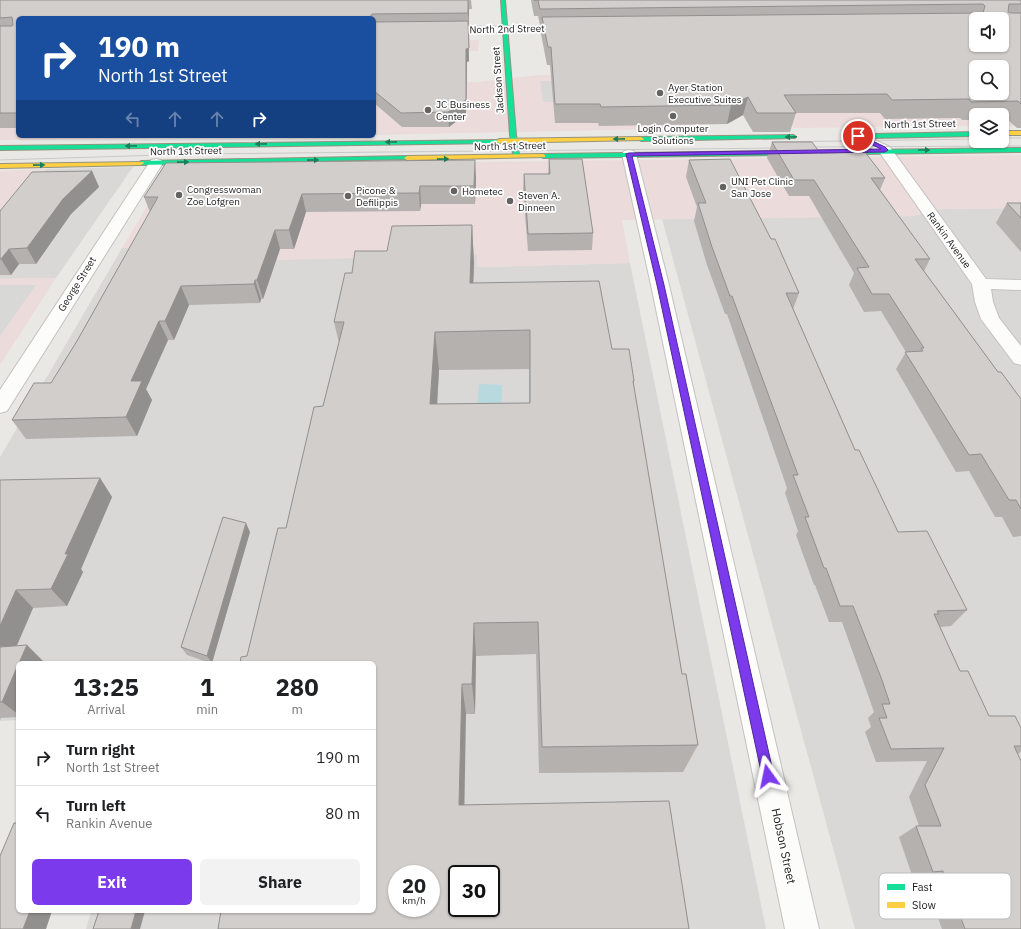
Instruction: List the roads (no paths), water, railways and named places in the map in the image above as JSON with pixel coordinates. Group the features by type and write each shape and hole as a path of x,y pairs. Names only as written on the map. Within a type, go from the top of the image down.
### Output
{"main road":[{"name":"Jackson Street","path":"503,0 514,140 517,158"},
{"path":"1009,133 1021,133"},
{"name":"North 1st Street","path":"854,136 969,134"},
{"name":"North 1st Street","path":"0,148 800,137"},
{"name":"North 1st Street","path":"0,166 156,162 517,158 629,154 885,150 1021,150"}],"street":[{"name":"North 2nd Street","path":"428,30 583,28"},
{"name":"Rankin Avenue","path":"854,136 885,150 981,284 984,302 990,318 1021,359"},
{"name":"Hobson Street","path":"629,154 660,285 802,929"},
{"name":"George Street","path":"0,406 156,162"},
{"path":"981,284 1021,285"}],"water":[{"path":"479,384 502,385 501,419 476,418"}],"tram line":[{"path":"1009,138 1021,138"},
{"path":"772,142 969,139"},
{"path":"804,147 1021,146"},
{"path":"0,160 194,154 782,148"}],"place":[{"name":"Ayer Station Executive Suites","path":"660,93"},
{"name":"JC Business Center","path":"428,110"},
{"name":"Login Computer Solutions","path":"673,116"},
{"name":"UNI Pet Clinic San Jose","path":"723,187"},
{"name":"Hometec","path":"454,191"},
{"name":"Congresswoman Zoe Lofgren","path":"179,195"},
{"name":"Picone & Defilippis","path":"348,196"},
{"name":"Steven A. Dinneen","path":"510,201"}]}
